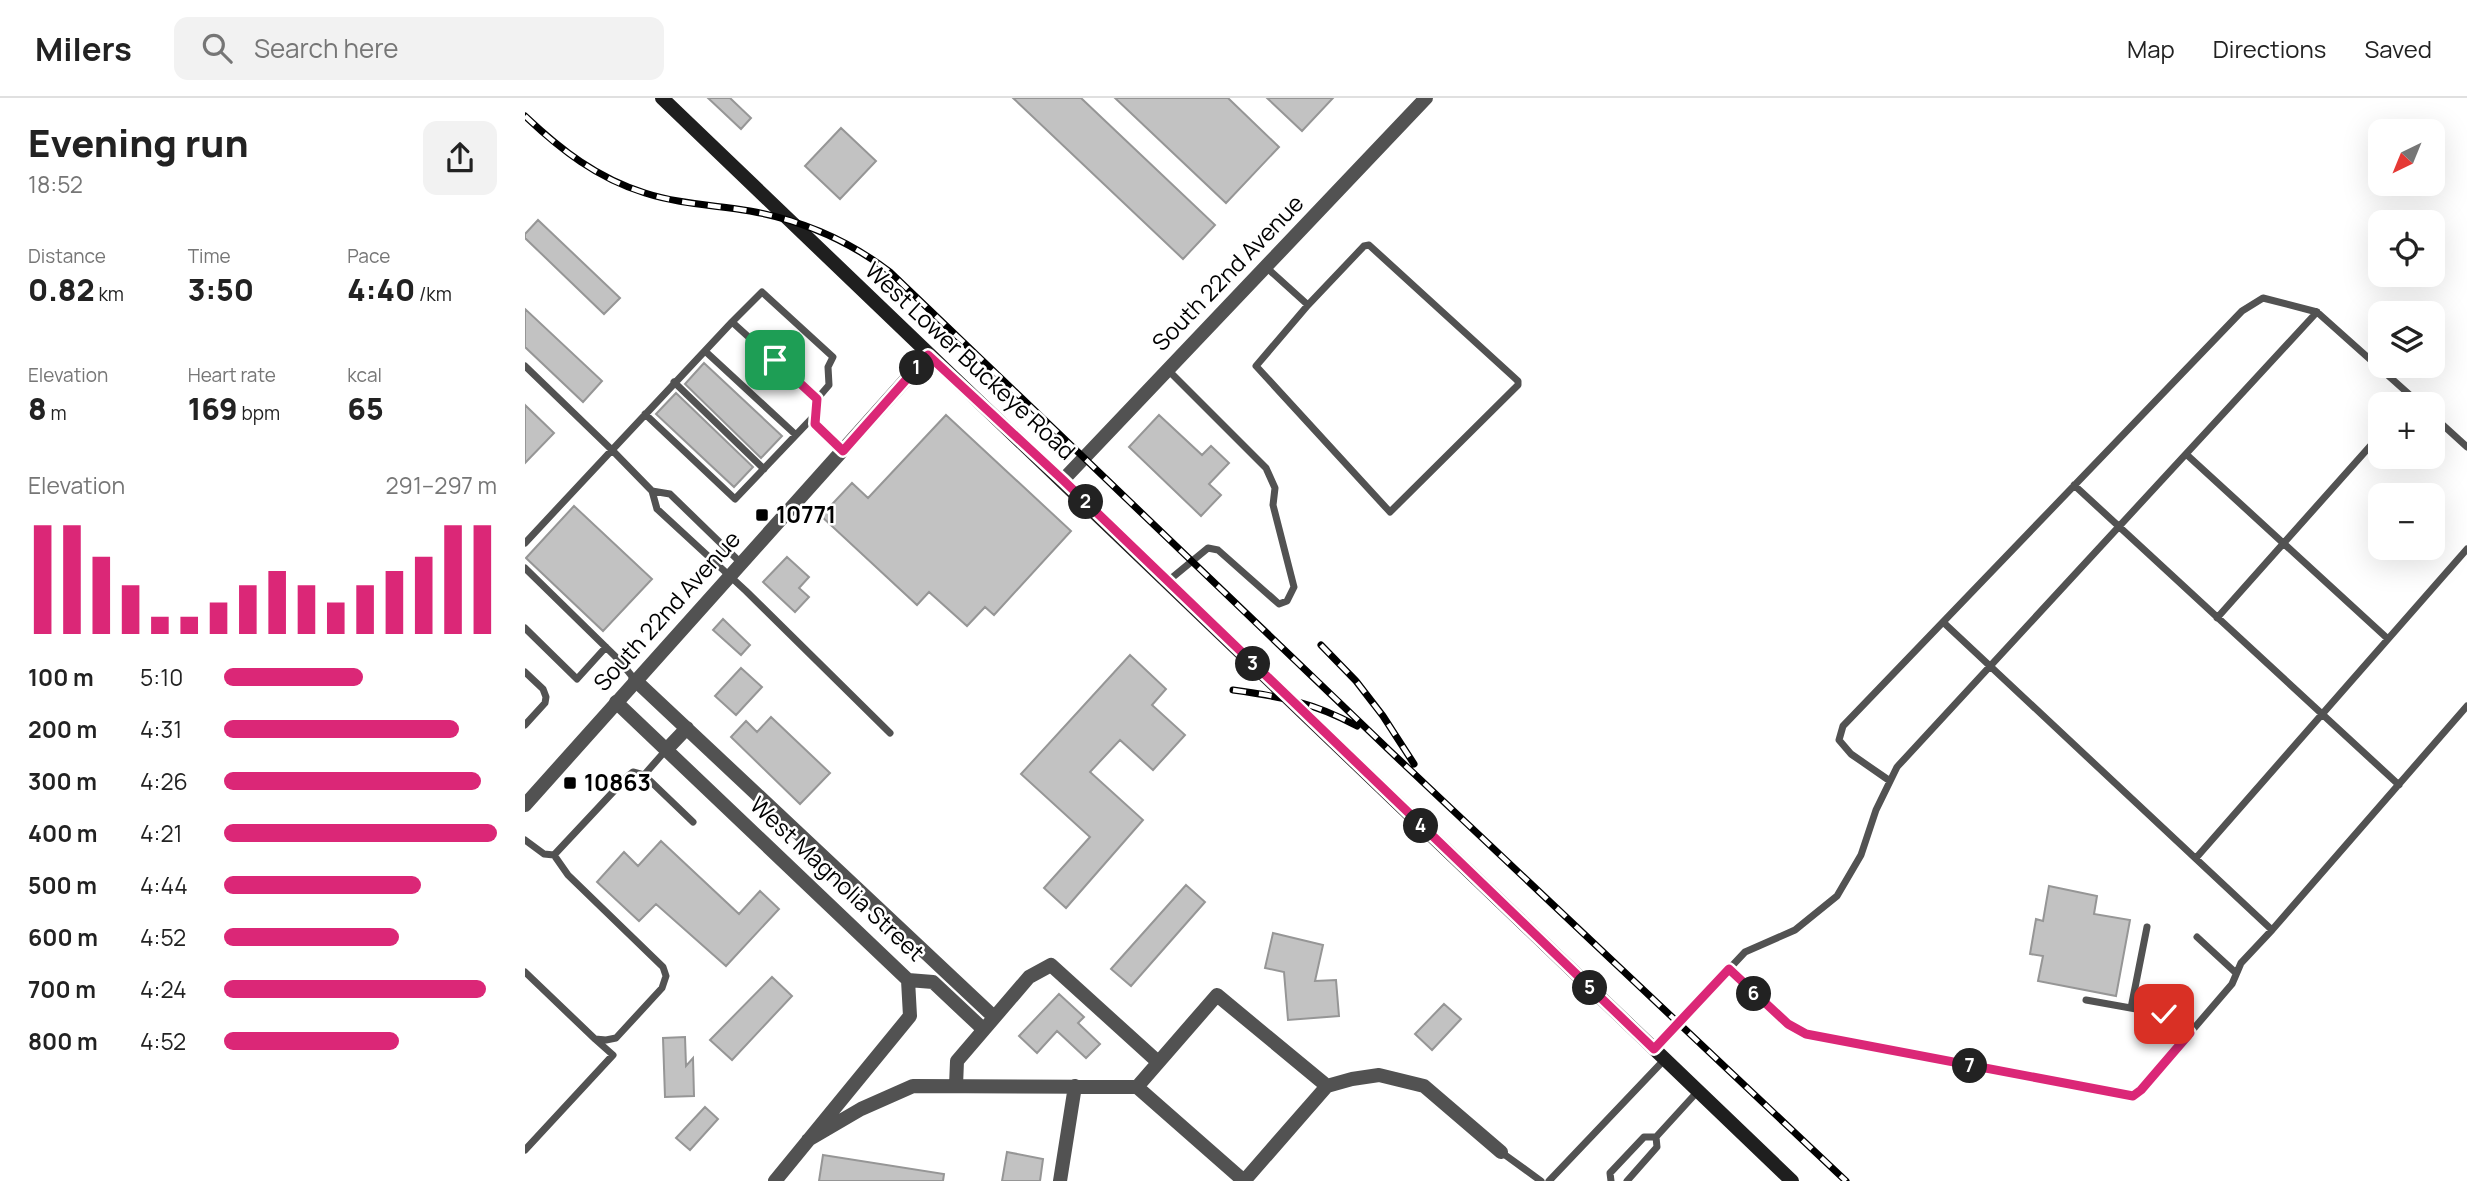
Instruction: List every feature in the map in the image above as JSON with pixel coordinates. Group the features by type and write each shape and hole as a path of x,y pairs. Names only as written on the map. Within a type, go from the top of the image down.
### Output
{"main road":[{"name":"West Lower Buckeye Road","path":"662,98 1793,1181"}],"street":[{"name":"South 22nd Avenue","path":"1063,480 1420,100"},
{"name":"South 22nd Avenue","path":"526,802 928,355"},
{"name":"West Magnolia Street","path":"635,680 994,1017"},
{"name":"West Magnolia Street","path":"616,702 908,980 933,982 983,1029"},
{"path":"666,750 687,728"},
{"path":"956,1086 957,1061 1029,977 1051,965 1159,1062"},
{"path":"775,1181 910,1016 908,980"},
{"path":"1137,1087 1217,995 1327,1086"},
{"path":"808,1140 861,1108 913,1086 1137,1087 1244,1181 1327,1086 1379,1075 1424,1086 1501,1152"},
{"path":"1060,1181 1075,1086"}],"lane":[{"path":"1369,244 1518,383 1390,512 1256,366 1308,305 1364,246 1369,244"},
{"path":"1265,267 1308,305"},
{"path":"525,543 674,382 762,292 833,357 828,367 829,385 817,399 815,415 818,428 843,451"},
{"path":"1890,781 1851,754 1839,740 1843,726 2242,311 2263,298 2317,312 2401,392"},
{"path":"1549,1181 1745,952 1795,930 1837,896 1861,855 1876,810 1897,767 2317,312"},
{"path":"732,322 817,399"},
{"path":"705,351 796,435"},
{"path":"525,366 652,491 657,509 746,591 890,733"},
{"path":"1168,370 1266,468 1275,488 1273,505 1294,587 1287,601 1279,604 1219,550 1208,548 1168,581"},
{"path":"674,382 764,469"},
{"path":"645,414 735,499 815,415"},
{"path":"2445,427 2467,447"},
{"path":"2217,618 2368,448"},
{"path":"2186,454 2388,639"},
{"path":"2074,485 2399,785"},
{"path":"652,491 670,494 741,563"},
{"path":"2196,858 2467,549"},
{"path":"525,568 606,647 635,680"},
{"path":"1943,622 2272,930"},
{"path":"525,628 577,679 606,647"},
{"path":"525,672 543,689 547,697 545,703 525,725"},
{"path":"1729,969 1788,1024 1806,1034 2133,1096 2234,981 2241,963 2467,706"},
{"path":"644,775 666,750"},
{"path":"554,855 633,772 644,775 693,822"},
{"path":"525,840 544,854 554,855 568,875 663,967 666,976 662,988 616,1038 595,1039"},
{"path":"2131,1008 2147,927"},
{"path":"2197,937 2237,973"},
{"path":"525,972 613,1055 525,1150"},
{"path":"2086,1000 2172,1017 2190,1033"},
{"path":"1627,1181 1657,1147 1656,1138 1698,1091"},
{"path":"1611,1181 1611,1173 1644,1137 1656,1138"},
{"path":"1501,1152 1541,1181"}],"building":[{"path":"708,98 730,98 751,118 741,129"},
{"path":"1013,98 1081,98 1215,225 1183,259"},
{"path":"1115,98 1228,98 1279,147 1226,203"},
{"path":"1267,98 1333,98 1302,131"},
{"path":"841,128 876,161 840,199 805,166"},
{"path":"538,220 620,298 604,314 525,238 525,234"},
{"path":"525,309 602,381 583,402 525,347"},
{"path":"704,363 782,436 761,458 685,384"},
{"path":"676,393 753,467 734,487 656,414"},
{"path":"525,405 554,433 525,463"},
{"path":"946,415 1071,531 994,615 985,607 967,626 929,592 917,605 821,516 852,483 868,498"},
{"path":"1159,415 1202,455 1211,446 1229,463 1209,484 1221,495 1201,516 1129,447"},
{"path":"574,506 652,579 603,631 526,558"},
{"path":"787,557 809,577 799,588 809,597 795,612 763,582"},
{"path":"723,619 750,645 741,655 713,630"},
{"path":"1130,655 1166,689 1152,705 1185,735 1153,770 1120,740 1090,772 1143,820 1066,908 1044,888 1090,837 1021,774"},
{"path":"741,668 762,687 736,715 715,696"},
{"path":"771,717 830,773 800,804 731,737 746,721 757,732"},
{"path":"661,841 739,914 760,891 779,909 726,966 656,904 639,921 597,882 624,852 638,866"},
{"path":"1186,885 1205,902 1131,986 1111,969"},
{"path":"2049,886 2097,896 2094,914 2130,920 2116,996 2038,981 2043,956 2030,954 2036,919 2043,921"},
{"path":"1273,933 1323,945 1315,981 1336,980 1339,1016 1288,1020 1284,972 1265,968"},
{"path":"772,977 792,996 732,1060 710,1040"},
{"path":"1059,994 1084,1017 1078,1023 1100,1044 1086,1058 1057,1031 1037,1053 1019,1036"},
{"path":"1444,1004 1461,1019 1432,1050 1415,1034"},
{"path":"685,1037 686,1066 693,1058 694,1096 665,1097 663,1038"},
{"path":"705,1107 718,1119 690,1150 676,1138"},
{"path":"1007,1152 1043,1159 1040,1181 1002,1181"},
{"path":"823,1155 944,1174 943,1181 819,1181"}],"railway":[{"path":"525,116 581,162 628,187 671,200 750,211 806,226 858,250 890,272 1390,751 1846,1181"},
{"path":"1321,645 1356,681 1414,764"},
{"path":"1233,690 1297,702 1326,711 1357,726"}],"place":[{"name":"10771","path":"762,515"},
{"name":"10863","path":"570,783"}],"route":[{"path":"775,360 817,399 815,424 843,451 928,355 1063,480 1654,1049 1729,969 1788,1024 1806,1034 2133,1096 2190,1033 2172,1017 2164,1014"}]}
